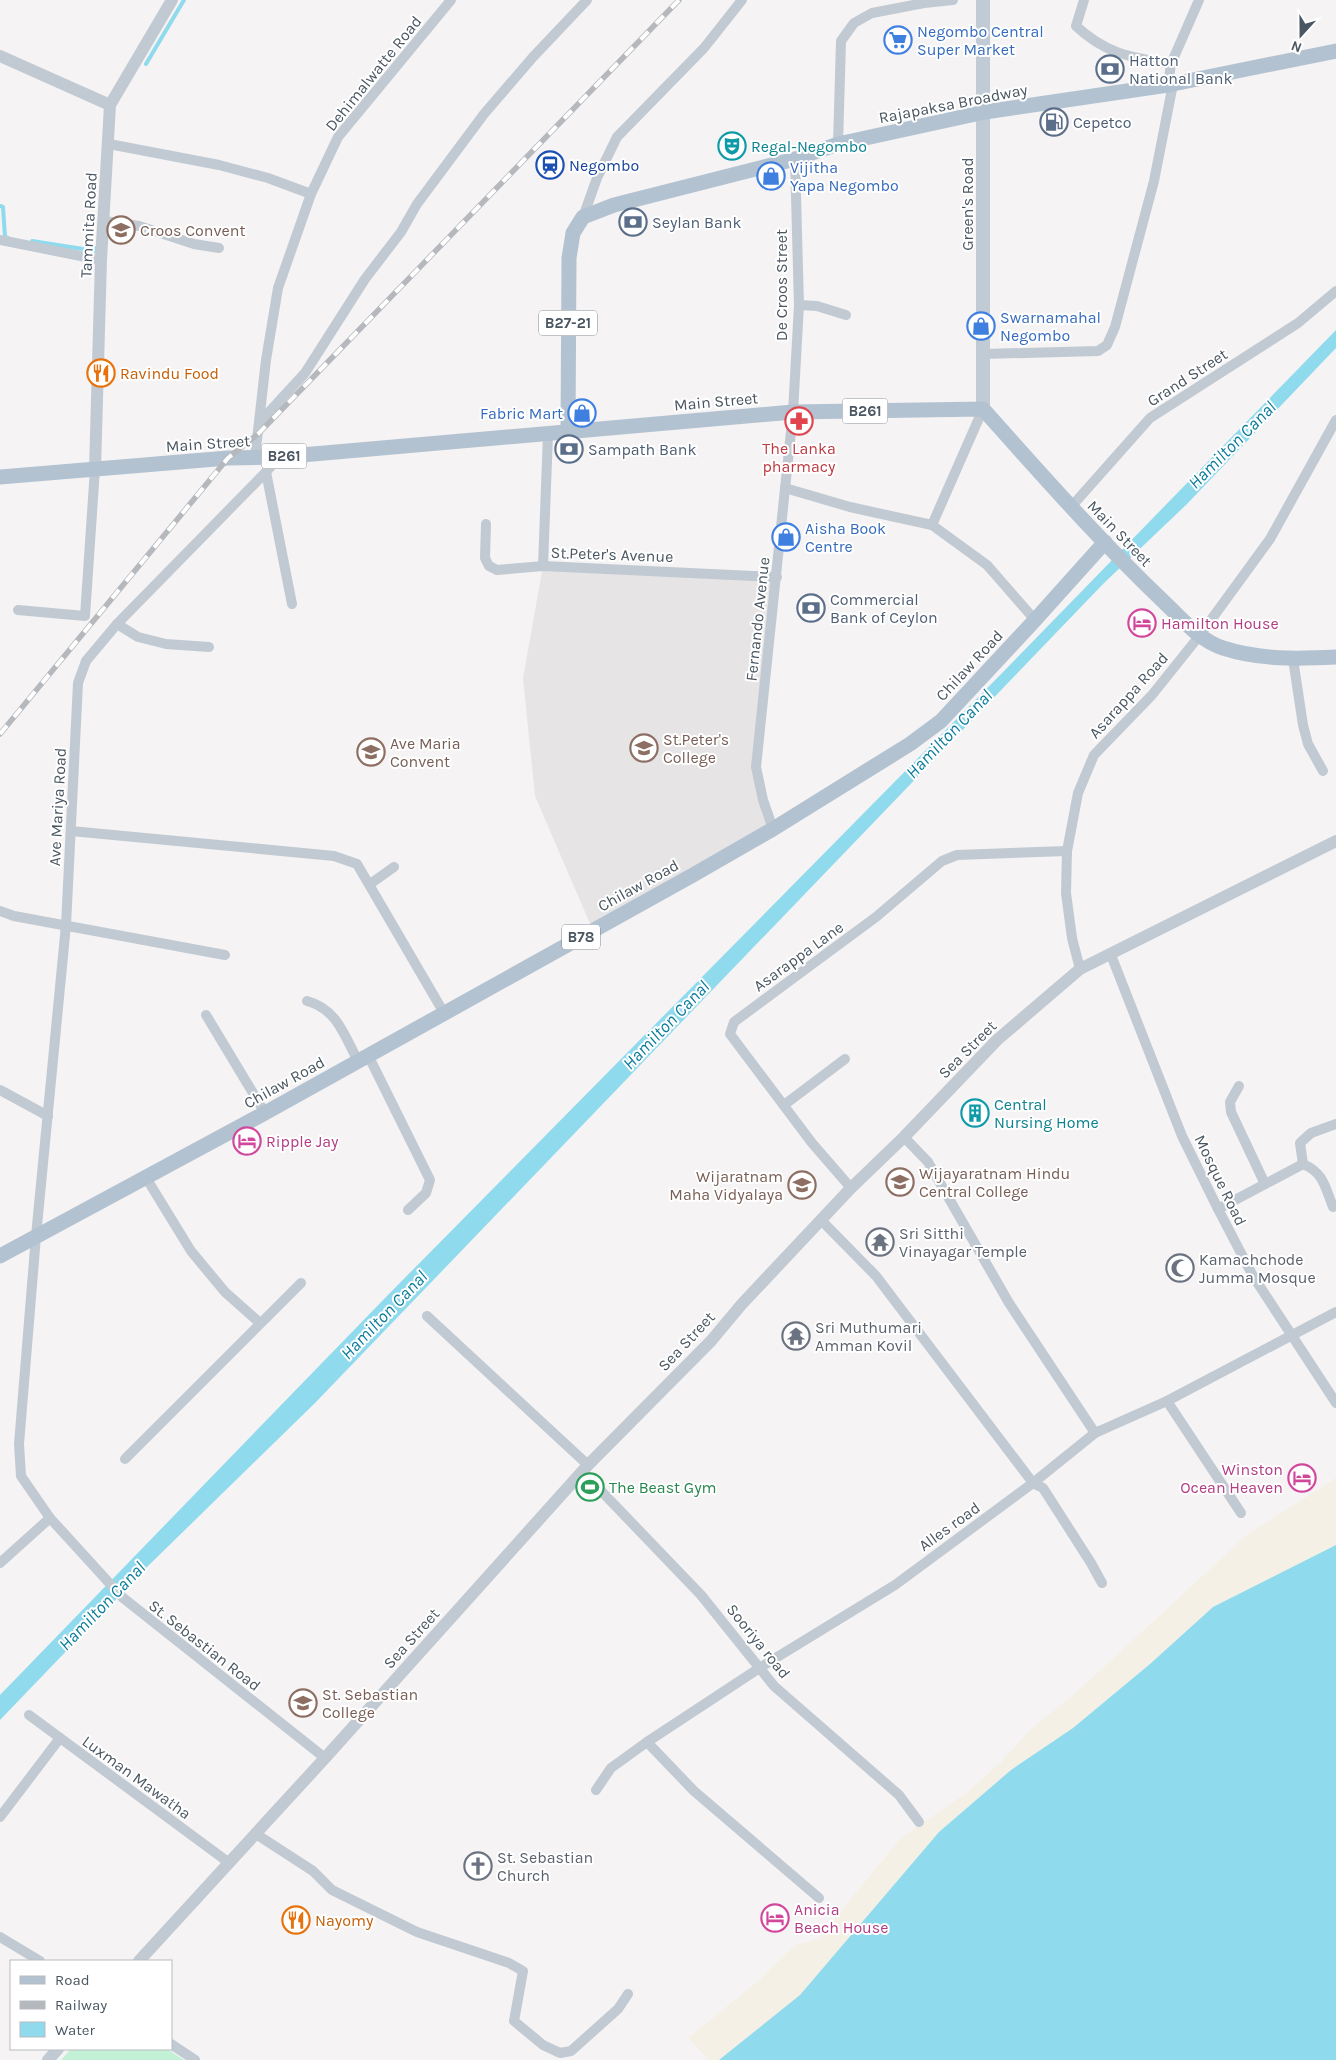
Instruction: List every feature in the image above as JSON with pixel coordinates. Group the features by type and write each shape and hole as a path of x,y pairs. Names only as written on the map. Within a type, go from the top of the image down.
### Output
{"main road":[{"name":"Green's Road","path":"983,0 985,112 983,409"},
{"name":"Rajapaksa Broadway","path":"583,217 614,205 795,159 838,144 985,112 1171,84 1336,51"},
{"name":"B27-21","path":"568,432 569,258 573,233 583,217"},
{"name":"Main Street","path":"0,477 548,434 793,412 983,409 1126,566 1200,635 1222,648 1254,655 1293,659 1336,657"},
{"name":"Chilaw Road","path":"0,1256 145,1176 265,1113 773,829 910,744 941,721 1105,542"}],"street":[{"name":"Tammita Road","path":"95,469 101,260 110,105 172,0"},
{"name":"Dehimalwatte Road","path":"255,457 266,360 278,288 311,194 338,137 451,0"},
{"path":"260,422 305,373 365,279 401,232 417,204 484,114 533,57 587,0"},
{"path":"583,217 597,178 617,137 704,48 742,0"},
{"path":"838,144 841,41 854,23 872,13 924,3 953,0"},
{"path":"1084,0 1076,26 1089,38 1114,53 1171,64"},
{"path":"984,354 1098,351 1107,345 1115,327 1154,181 1171,84 1171,64 1199,0"},
{"path":"0,56 110,105"},
{"path":"109,144 219,165 268,178 311,194"},
{"name":"De Croos Street","path":"793,412 798,305 795,159"},
{"path":"104,221 139,226 194,244 218,248"},
{"path":"0,240 101,260"},
{"name":"Grand Street","path":"1071,507 1150,418 1298,323 1336,291"},
{"path":"798,305 817,306 846,316"},
{"path":"932,525 983,409"},
{"name":"Fernando Avenue","path":"773,829 763,800 756,767 793,412"},
{"name":"Asarappa Road","path":"1080,969 1072,938 1066,893 1067,850 1078,793 1094,756 1152,695 1200,635 1270,539 1336,420"},
{"path":"543,566 548,434"},
{"name":"Ave Mariya Road","path":"36,1236 66,925 78,683 86,661 117,624 266,472 279,456"},
{"path":"18,610 85,616 95,469"},
{"path":"266,472 292,604"},
{"path":"785,488 850,507 932,525 987,565 1035,620"},
{"name":"St.Peter's Avenue","path":"486,524 485,558 489,566 497,570 543,566 777,576"},
{"path":"117,624 138,637 166,644 209,647"},
{"path":"1293,659 1303,725 1308,744 1323,771"},
{"path":"71,831 334,856 356,864 370,884 444,1013"},
{"name":"Sea Street","path":"139,1960 325,1758 585,1468 710,1341 741,1305 851,1188 904,1137 997,1040 1080,969 1336,841"},
{"name":"Asarappa Lane","path":"851,1188 812,1144 730,1034 734,1022 876,917 942,861 957,855 1067,850"},
{"path":"370,884 394,867"},
{"path":"0,911 14,916 225,955"},
{"name":"Mosque Road","path":"1111,955 1182,1136 1218,1209 1254,1276 1336,1403"},
{"path":"307,1001 320,1004 332,1014 363,1058 430,1180 426,1193 408,1210"},
{"path":"206,1015 265,1113"},
{"path":"784,1105 845,1059"},
{"path":"1239,1086 1230,1102 1231,1112 1265,1184"},
{"path":"0,1090 48,1116"},
{"path":"1303,1164 1300,1143 1311,1133 1336,1124"},
{"path":"904,1137 928,1162 1009,1303 1095,1433"},
{"path":"1218,1209 1303,1164"},
{"path":"1303,1164 1314,1169 1322,1178 1333,1207"},
{"path":"145,1176 191,1251 225,1292 260,1323"},
{"path":"821,1220 876,1276 1033,1483 1043,1488 1102,1583"},
{"name":"St. Sebastian Road","path":"36,1236 19,1444 21,1476 50,1518 122,1597 325,1758"},
{"path":"125,1459 301,1283"},
{"name":"Alles road","path":"596,1790 611,1768 647,1742 761,1666 895,1585 1033,1483 1095,1433 1167,1401 1336,1312"},
{"name":"Sooriya road","path":"427,1316 585,1468 701,1595 761,1666 774,1686 899,1795 919,1822"},
{"path":"1167,1401 1241,1514"},
{"path":"0,1562 50,1518"},
{"name":"Luxman Mawatha","path":"28,1715 228,1862"},
{"path":"0,1817 60,1738"},
{"path":"647,1742 694,1791 819,1898"},
{"path":"256,1834 314,1871 332,1890 417,1932 509,1963 523,1971 514,2021 543,2045 560,2053 571,2051 618,2009 628,1994"},
{"path":"0,1937 38,1960"},
{"path":"172,2045 195,2060"},
{"path":"48,2060 57,2050"}],"shaded area":[{"name":"St.Peter's College","path":"543,566 777,577 756,767 773,829 591,926 535,796 523,678"}],"green space":[{"path":"70,2050 169,2050 184,2060 61,2060"}],"sand":[{"path":"1336,1478 1336,1545 1213,1607 1150,1664 1073,1728 1011,1770 939,1832 800,1995 719,2060 709,2060 688,2038 756,1983 795,1945 818,1939 901,1838 968,1792 1001,1762 1031,1729 1079,1690 1248,1534"}],"water":[{"name":"Hamilton Canal","path":"1336,330 1336,348 1187,504 1104,583 315,1403 148,1566 0,1720 0,1695 387,1296 1007,668"},
{"path":"1336,1545 1336,2060 719,2060 800,1995 939,1832 1011,1770 1073,1728 1150,1664 1213,1607"}],"waterway":[{"path":"146,64 184,0"},
{"path":"0,206 3,207 5,237 8,238"},
{"path":"32,241 96,251 96,248"}],"railway":[{"path":"0,734 228,458 258,434 679,0"}],"place":[{"name":"Negombo Central Super Market","path":"898,40"},
{"name":"Hatton National Bank","path":"1110,69"},
{"name":"Cepetco","path":"1054,122"},
{"name":"Regal-Negombo","path":"732,146"},
{"name":"Negombo","path":"550,165"},
{"name":"Vijitha Yapa Negombo","path":"771,176"},
{"name":"Seylan Bank","path":"633,222"},
{"name":"Croos Convent","path":"121,230"},
{"name":"Swarnamahal Negombo","path":"981,326"},
{"name":"Ravindu Food","path":"101,373"},
{"name":"Fabric Mart","path":"582,413"},
{"name":"The Lanka pharmacy","path":"799,421"},
{"name":"Sampath Bank","path":"569,449"},
{"name":"Aisha Book Centre","path":"786,537"},
{"name":"Commercial Bank of Ceylon","path":"811,608"},
{"name":"Hamilton House","path":"1142,623"},
{"name":"St.Peter's College","path":"644,748"},
{"name":"Ave Maria Convent","path":"371,752"},
{"name":"Central Nursing Home","path":"975,1113"},
{"name":"Ripple Jay","path":"247,1141"},
{"name":"Wijayaratnam Hindu Central College","path":"900,1182"},
{"name":"Wijaratnam Maha Vidyalaya","path":"802,1185"},
{"name":"Sri Sitthi Vinayagar Temple","path":"880,1242"},
{"name":"Kamachchode Jumma Mosque","path":"1180,1268"},
{"name":"Sri Muthumari Amman Kovil","path":"796,1336"},
{"name":"Winston Ocean Heaven","path":"1302,1478"},
{"name":"The Beast Gym","path":"590,1487"},
{"name":"St. Sebastian College","path":"303,1703"},
{"name":"St. Sebastian Church","path":"478,1866"},
{"name":"Anicia Beach House","path":"775,1918"},
{"name":"Nayomy","path":"296,1920"}]}
